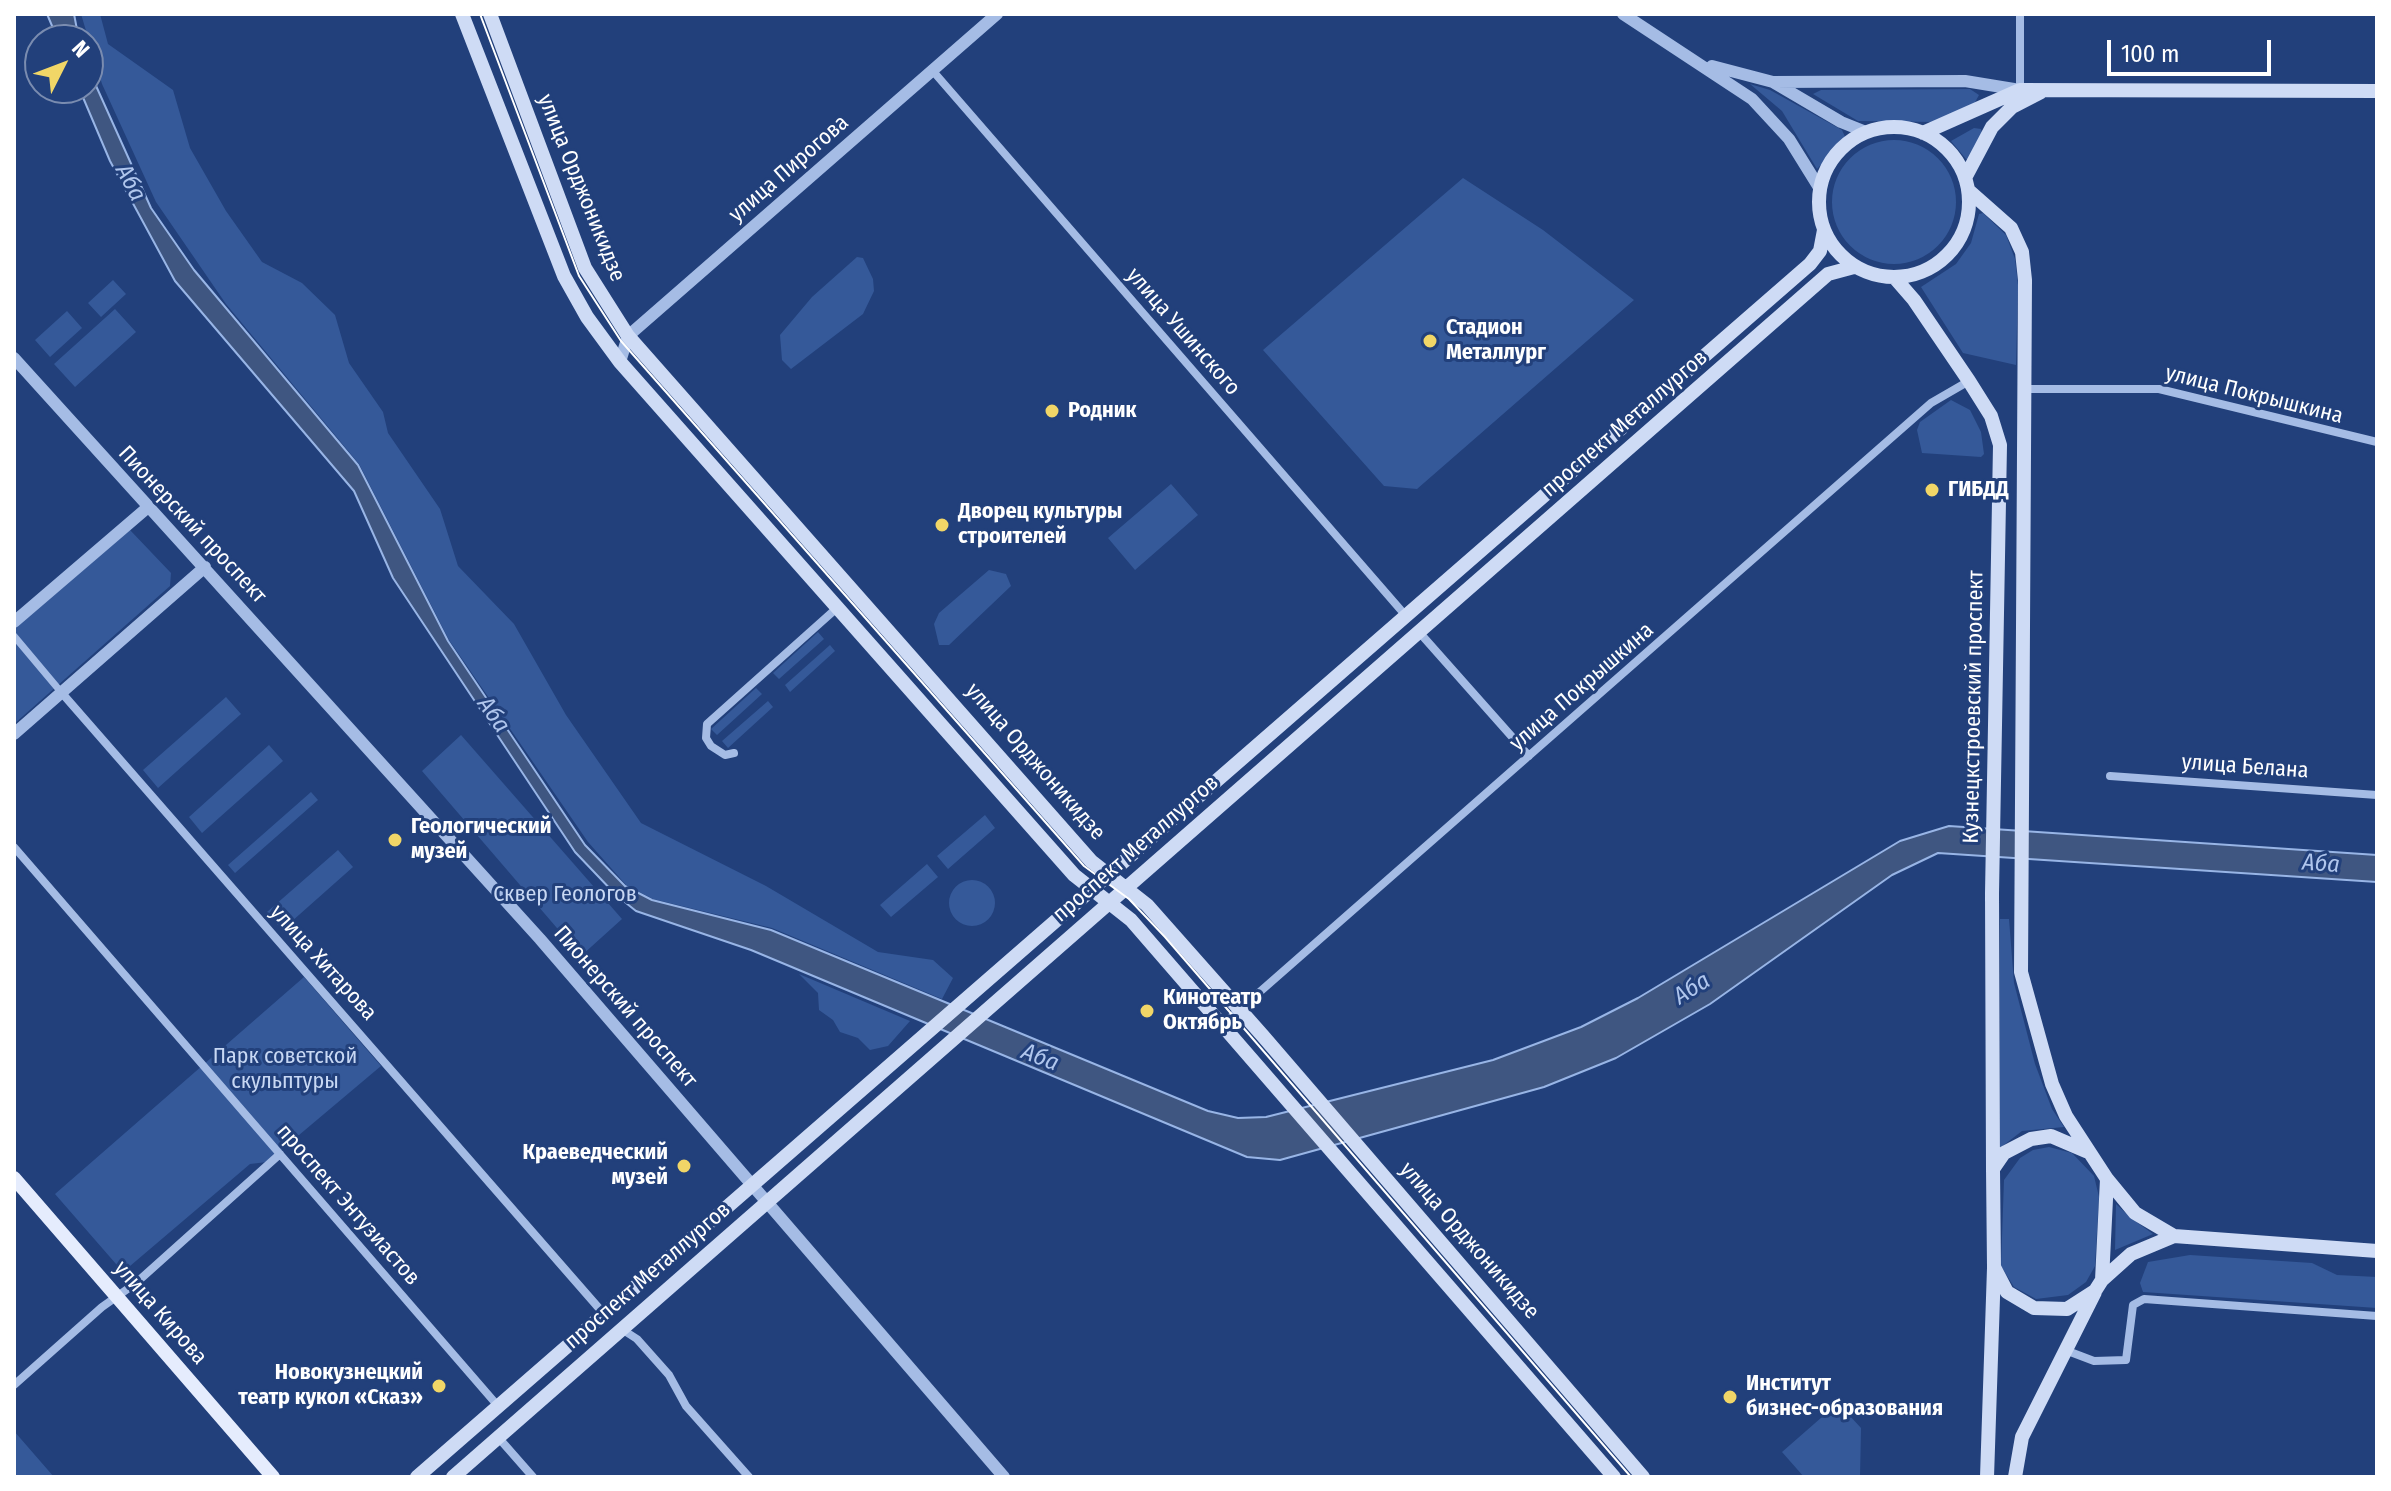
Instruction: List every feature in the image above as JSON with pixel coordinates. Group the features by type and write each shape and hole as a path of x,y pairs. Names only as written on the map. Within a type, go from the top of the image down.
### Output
{"main road":[{"name":"улица Орджоникидзе","path":"490,14 585,268 628,336 1091,861 1126,887 1239,1009 1643,1477"},
{"name":"улица Орджоникидзе","path":"466,15 564,276 587,317 620,362 1074,875 1111,901 1222,1025 1614,1477"},
{"path":"1923,133 2020,90 2377,91"},
{"path":"2041,92 2012,107 1992,127 1967,184 1968,216 1959,240 1942,260 1919,273 1894,277 1854,267 1835,248 1824,230 1820,189 1829,164 1845,145 1866,132 1904,127 1942,144 1967,184 2011,228 2022,252 2026,389 2019,958 2029,1014 2052,1084 2086,1151 2135,1213 2174,1236 2377,1251"},
{"name":"проспект Металлургов","path":"453,1477 620,1328 923,1039 1810,264 1820,251 1824,230"},
{"name":"проспект Металлургов","path":"417,1477 604,1314 764,1192 936,1054 1828,274 1854,267"},
{"name":"Кузнецкстроевский проспект","path":"1894,277 1914,300 1969,381 1991,416 2000,445 1992,893 1993,1169"},
{"path":"1987,1477 1994,1267 1993,1169 2004,1153 2031,1139 2051,1136 2086,1151"},
{"name":"улица Кирова","path":"14,1178 273,1477"},
{"path":"2015,1477 2022,1437 2099,1286 2107,1179"},
{"path":"1994,1267 2007,1292 2034,1308 2067,1309 2099,1286 2131,1254 2174,1236"}],"street":[{"name":"улица Пирогова","path":"628,336 997,14"},
{"path":"1623,14 1703,64 1772,117 1820,189"},
{"path":"1703,64 1773,82 1965,81 2020,90 2020,14"},
{"name":"улица Ушинского","path":"932,70 1407,617"},
{"path":"1773,82 1841,122 1866,132"},
{"path":"620,362 628,336"},
{"name":"Пионерский проспект","path":"14,358 540,939 764,1192 1004,1477"},
{"name":"улица Покрышкина","path":"1222,1025 1931,403 1969,381"},
{"name":"улица Покрышкина","path":"2026,389 2159,389 2377,442"},
{"path":"14,622 147,508"},
{"path":"14,734 205,567"},
{"path":"734,753 725,755 711,746 706,738 707,724 838,607"},
{"path":"1419,632 1529,756"},
{"name":"улица Хитарова","path":"14,636 604,1314"},
{"name":"улица Белана","path":"2110,776 2377,795"},
{"name":"проспект Энтузиастов","path":"14,847 498,1406"},
{"path":"14,1385 102,1307 118,1298 280,1154"},
{"path":"2065,1350 2094,1361 2126,1360 2133,1305 2144,1299 2377,1316"},
{"path":"620,1328 637,1339 669,1375 686,1406 749,1477"},
{"path":"497,1436 533,1477"}],"green space":[{"path":"81,14 100,14 103,24 84,24"},
{"path":"104,29 108,44 173,90 190,148 226,211 262,262 302,283 335,315 349,363 383,412 388,433 440,509 458,566 514,624 566,715 641,823 766,886 878,952 933,960 953,978 942,999 772,928 653,899 626,885 588,842 449,640 359,464 226,304 156,202 104,88"},
{"path":"1750,84 1770,90 1842,130 1846,139 1817,169 1782,111"},
{"path":"1970,89 1979,95 1973,106 1936,122 1858,121 1813,94 1821,90"},
{"path":"1974,128 1981,129 1982,133 1970,159 1966,159 1951,141"},
{"path":"1894,140 1918,144 1938,158 1952,178 1956,202 1952,226 1938,246 1918,260 1894,264 1870,260 1850,246 1836,226 1832,202 1836,178 1850,158 1870,144"},
{"name":"Стадион Металлург","path":"1463,178 1543,230 1634,300 1417,489 1384,486 1263,350"},
{"path":"1983,213 2006,235 2015,259 2018,285 2016,365 1963,353 1921,287 1956,264 1971,243 1979,214"},
{"path":"857,257 863,258 873,279 874,291 863,314 791,369 782,360 780,335 812,297"},
{"path":"113,280 126,294 101,317 88,303"},
{"path":"115,309 136,332 75,387 54,364"},
{"path":"67,311 82,328 50,357 35,340"},
{"path":"1951,400 1970,410 1981,432 1984,454 1981,457 1922,453 1917,430 1920,422"},
{"path":"1171,484 1198,515 1135,570 1108,538"},
{"path":"130,530 171,573 170,586 14,724 14,629"},
{"path":"989,570 1006,574 1011,586 949,645 939,645 934,624 939,613"},
{"path":"818,632 824,639 779,679 773,673"},
{"path":"830,645 835,651 790,692 785,685"},
{"path":"756,688 762,694 717,735 711,729"},
{"path":"226,697 241,714 158,788 143,770"},
{"path":"768,701 773,707 728,748 722,741"},
{"name":"Сквер Геологов","path":"461,735 622,919 581,956 422,771"},
{"path":"269,745 283,761 202,833 189,817"},
{"path":"311,792 318,800 235,873 228,865"},
{"path":"985,815 995,828 948,869 937,856"},
{"path":"338,850 353,867 282,930 267,912"},
{"path":"927,864 938,877 891,917 880,905"},
{"path":"972,880 988,887 995,903 988,919 972,926 956,919 949,903 956,887"},
{"path":"2000,919 2009,919 2014,983 2035,1064 2052,1109 2064,1127 2022,1131 2000,1148"},
{"path":"799,974 910,1021 888,1046 870,1050 858,1038 840,1032 833,1020 819,1010 818,993"},
{"name":"Парк советской скульптуры","path":"304,977 381,1066 267,1162 250,1164 123,1272 55,1194"},
{"path":"2049,1147 2072,1153 2094,1176 2099,1197 2095,1266 2086,1282 2068,1295 2036,1299 2014,1287 2001,1266 2004,1180 2020,1158 2033,1150"},
{"path":"2116,1204 2131,1218 2153,1234 2115,1250"},
{"path":"2190,1255 2312,1263 2337,1275 2377,1277 2377,1308 2143,1292 2140,1283 2148,1262"},
{"path":"1838,1403 1861,1428 1860,1477 1804,1477 1782,1452"},
{"path":"14,1431 54,1477 14,1477"}],"water":[{"path":"47,14 74,14 76,24 51,24"},
{"name":"Аба","path":"86,104 104,104 151,208 194,270 358,465 448,641 585,845 625,886 652,900 771,930 1208,1111 1238,1118 1266,1117 1493,1060 1581,1027 1638,998 1900,841 1949,826 2377,855 2377,882 1938,853 1892,875 1710,1004 1616,1058 1544,1087 1280,1160 1247,1157 751,950 636,911 616,895 575,852 393,578 354,491 175,281 110,161"}],"tram line":[{"path":"480,14 579,276 621,341 1084,866 1129,899 1165,937 1631,1477"}],"place":[{"name":"Стадион Металлург","path":"1430,341"},
{"name":"Родник","path":"1052,411"},
{"name":"ГИБДД","path":"1932,490"},
{"name":"Дворец культуры строителей","path":"942,525"},
{"name":"Геологический музей","path":"395,840"},
{"name":"Кинотеатр Октябрь","path":"1147,1011"},
{"name":"Краеведческий музей","path":"684,1166"},
{"name":"Новокузнецкий театр кукол «Сказ»","path":"439,1386"},
{"name":"Институт бизнес-образования","path":"1730,1397"}]}
